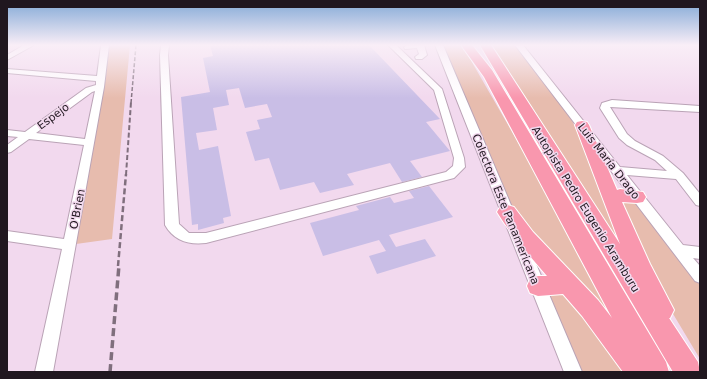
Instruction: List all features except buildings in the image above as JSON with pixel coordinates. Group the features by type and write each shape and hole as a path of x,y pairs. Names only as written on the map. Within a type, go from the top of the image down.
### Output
{"highway":[{"path":"479,63 490,77"},
{"name":"Autopista Pedro Eugenio Aramburu","path":"482,63 656,372"},
{"name":"Autopista Pedro Eugenio Aramburu","path":"495,63 688,372"},
{"path":"582,125 611,198 653,294 696,372"},
{"path":"611,198 620,195 637,197"},
{"path":"507,212 526,238 568,284 640,372"},
{"path":"538,286 568,284"}],"street":[{"name":"O'Brien","path":"44,372 90,142 103,63"},
{"path":"164,63 172,225 176,232 185,237 197,239 206,238 450,175 455,171 459,167 459,158 438,89 410,63"},
{"name":"Colectora Este Panamericana","path":"446,63 573,372"},
{"name":"Luis María Drago","path":"533,63 700,278"},
{"path":"7,71 94,79 100,82"},
{"name":"Espejo","path":"7,150 100,82"},
{"path":"700,109 612,103 605,105 605,108 623,136 631,143 659,158 679,176 700,202"},
{"path":"7,134 90,142"},
{"path":"616,170 679,176"},
{"path":"7,236 70,245"},
{"path":"679,250 700,253"}],"shaded area":[{"path":"106,63 128,63 112,239 76,244 106,77"},
{"path":"449,63 472,63 594,278 636,357 518,221"},
{"path":"503,63 529,63 570,116 637,263 620,244"},
{"path":"617,200 635,202 643,209 700,285 700,359 651,277"},
{"path":"550,291 563,291 634,372 580,372 549,296"}],"railway":[{"path":"131,103 134,63"},
{"path":"126,175 131,102"},
{"path":"118,266 126,174"},
{"path":"110,372 119,265"}]}
